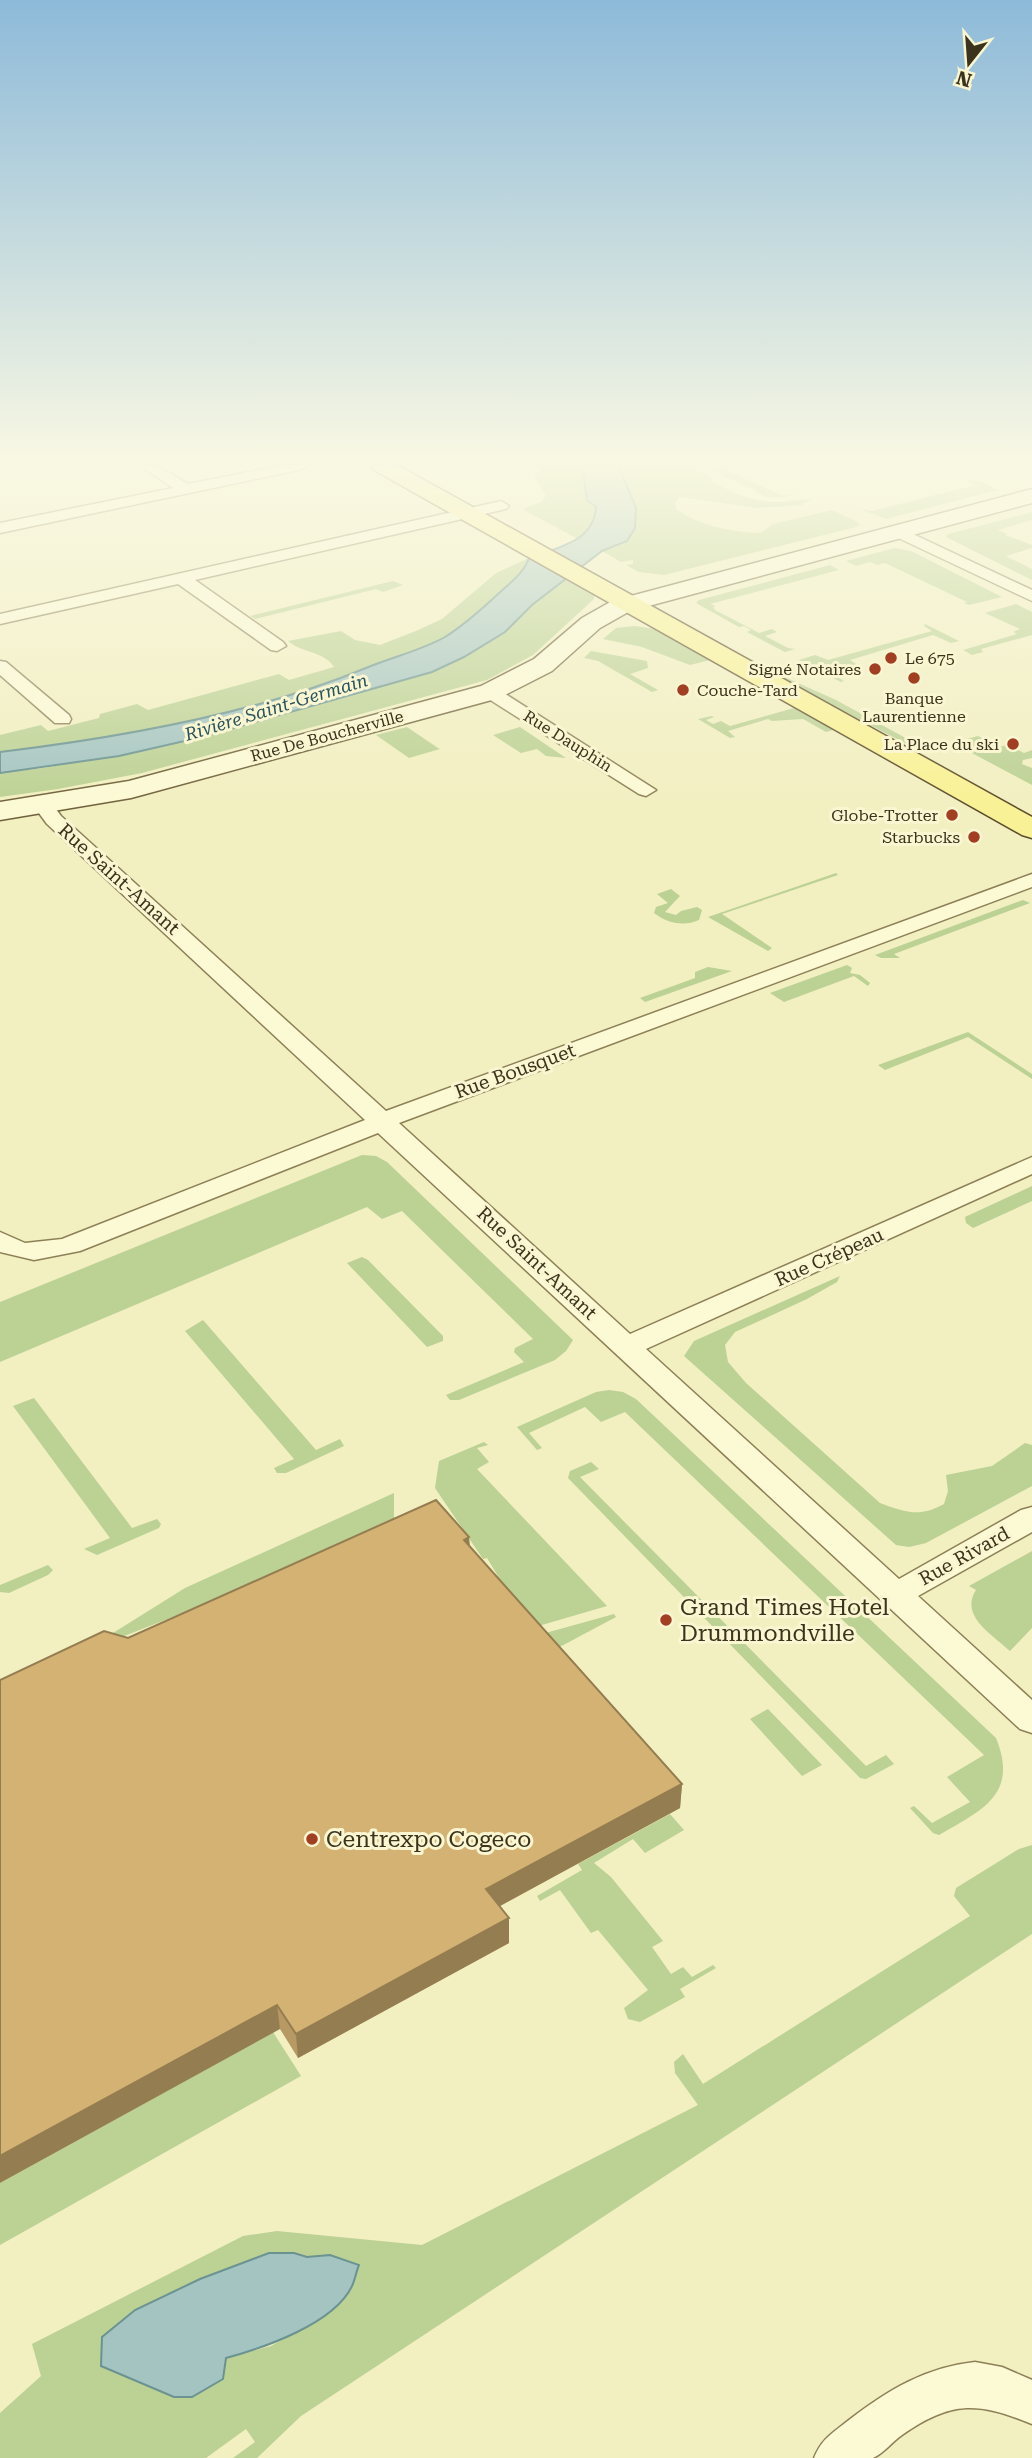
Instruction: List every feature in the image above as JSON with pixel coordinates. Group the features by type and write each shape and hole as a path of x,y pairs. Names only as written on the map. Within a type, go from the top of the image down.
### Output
{"main road":[{"path":"589,580 1032,829"},
{"path":"634,580 924,739"}],"street":[{"path":"0,619 173,580"},
{"path":"183,580 278,646"},
{"name":"Rue De Boucherville","path":"0,811 131,789 490,692 534,670 596,620 630,603 714,580"},
{"path":"998,580 1032,596"},
{"path":"0,666 62,719"},
{"name":"Rue Dauphin","path":"490,692 646,790"},
{"name":"Rue Saint-Amant","path":"43,805 54,820 1032,1720"},
{"name":"Rue Bousquet","path":"0,1240 22,1251 62,1248 341,1140 383,1120 1032,880"},
{"name":"Rue Crépeau","path":"626,1347 1032,1165"},
{"name":"Rue Rivard","path":"895,1595 1032,1518"},
{"path":"836,2458 916,2398 939,2388 984,2385 1032,2402"}],"green space":[{"path":"488,580 514,580 473,617 445,637 324,684 186,722 0,752 0,735 41,725 48,731 99,718 100,714 137,704 148,710 279,674 289,680 334,667 325,658 288,641 341,631 355,640 380,645 442,619"},
{"path":"564,580 594,595 594,599 533,655 487,680 142,773 0,797 0,773 44,768 202,737 432,672 464,657 505,632 532,605"},
{"path":"775,580 802,580 710,604 716,606 713,607 715,610 759,633 772,629 777,632 765,636 795,649 785,652 747,632 751,630 744,626 739,627 696,603"},
{"path":"920,580 968,580 1002,597 969,605 964,603 967,602"},
{"path":"393,581 403,585 383,592 376,589 255,619 250,616"},
{"path":"1016,604 1032,612 1032,635 981,649 983,652 972,655 963,650 1017,634 1013,632 1020,629 985,613"},
{"path":"925,624 959,641 951,643 933,635 850,660 858,665 831,673 844,681 841,682 799,660 815,655 828,660 932,631 924,626"},
{"path":"635,626 655,629 710,660 690,665 642,647 603,639 616,628"},
{"path":"591,651 647,661 648,668 630,674 658,690 652,692 598,661 584,658"},
{"path":"778,674 836,700 924,748 918,750 774,675"},
{"path":"794,708 833,730 826,732 803,719 768,719 728,731 735,737 730,738 698,719 712,716 714,717 706,720 713,724 721,721 730,726"},
{"path":"407,727 440,749 409,758 376,735"},
{"path":"520,727 566,758 546,756 537,749 521,753 493,735"},
{"path":"978,736 999,747 1009,745 1024,753 1032,750 1032,758 1023,760 1022,764 1032,768 1032,785 953,743"},
{"path":"836,873 838,875 722,914 772,948 768,951 708,917"},
{"path":"671,889 680,896 665,912 676,915 697,907 702,910 699,920 675,923 654,913 656,907 668,903 657,894"},
{"path":"1023,900 1030,903 894,954 900,958 881,958 875,955"},
{"path":"847,965 852,968 850,973 860,975 870,983 868,986 854,976 784,1002 770,993"},
{"path":"708,967 732,971 645,1002 640,998 695,978 695,972"},
{"path":"968,1032 1032,1074 1032,1079 968,1037 885,1070 878,1065"},
{"path":"362,1155 376,1156 387,1162 573,1340 566,1351 555,1360 459,1400 450,1400 446,1395 524,1362 514,1352 515,1348 533,1339 402,1211 382,1219 367,1207 0,1362 0,1302"},
{"path":"1032,1186 1032,1201 973,1228 966,1223 965,1217"},
{"path":"362,1257 443,1336 443,1341 427,1347 347,1263"},
{"path":"840,1276 837,1282 807,1299 735,1332 725,1345 728,1362 746,1383 880,1503 912,1512 935,1508 944,1504 948,1491 946,1475 992,1466 1025,1443 1032,1445 1032,1486 926,1543 909,1547 896,1545 684,1356 694,1341"},
{"path":"203,1320 316,1450 340,1439 344,1446 286,1473 277,1473 274,1468 294,1459 185,1331"},
{"path":"596,1392 623,1392 636,1399 996,1738 1003,1774 999,1787 982,1808 939,1835 933,1833 910,1808 914,1806 932,1823 970,1802 947,1777 984,1755 625,1412 601,1422 585,1407 529,1433 542,1448 537,1450 517,1427"},
{"path":"34,1398 132,1528 157,1519 161,1524 159,1528 97,1555 84,1549 110,1538 13,1406"},
{"path":"484,1442 488,1445 477,1448 489,1462 477,1469 607,1606 535,1627 516,1606 487,1558 483,1559 435,1488 439,1461"},
{"path":"591,1462 599,1469 580,1477 866,1766 886,1755 894,1764 866,1779 860,1778 568,1478 570,1471"},
{"path":"394,1493 394,1530 81,1653 185,1588"},
{"path":"1032,1551 1032,1628 1010,1651 987,1632 975,1617 972,1599 976,1590 969,1586"},
{"path":"48,1565 53,1570 48,1575 9,1593 0,1592 0,1585"},
{"path":"614,1614 616,1617 554,1650 542,1634"},
{"path":"768,1709 822,1765 802,1776 750,1719"},
{"path":"670,1814 684,1830 645,1853 633,1839 594,1863 611,1877 663,1941 652,1947 671,1974 683,1967 692,1977 713,1965 716,1968 680,1989 685,1997 640,2022 628,2019 624,2008 648,1990 598,1930 591,1933 560,1890 540,1901 537,1896 582,1870 578,1864"},
{"path":"1032,1845 1032,1934 301,2416 257,2458 233,2458 255,2442 246,2429 206,2458 0,2458 0,2413 41,2376 32,2344 243,2236 277,2231 422,2245 698,2105 675,2073 674,2062 683,2054 703,2084 970,1916 954,1896 956,1888 1019,1849","holes":["294,2253 307,2257 330,2255 328,2313 271,2346 226,2358 174,2397 101,2366"]},
{"path":"273,2032 301,2076 0,2245 0,2183"}],"water":[{"name":"Rivière Saint-Germain","path":"514,580 565,580 532,605 505,632 464,657 432,672 202,737 119,756 0,773 0,752 138,731 233,711 324,684 416,650 445,637 473,617"},
{"path":"269,2253 294,2253 307,2257 330,2255 359,2265 352,2286 343,2300 330,2312 277,2341 226,2358 223,2379 192,2397 174,2397 101,2366 102,2337 135,2310 200,2279"}],"building":[{"name":"Centrexpo Cogeco","path":"436,1500 469,1537 464,1540 682,1784 486,1889 509,1918 296,2034 277,2005 0,2156 0,1680 104,1631 128,1638"}],"place":[{"name":"Le 675","path":"891,658"},
{"name":"Signé Notaires","path":"875,669"},
{"name":"Banque Laurentienne","path":"914,678"},
{"name":"Couche-Tard","path":"683,690"},
{"name":"La Place du ski","path":"1013,744"},
{"name":"Globe-Trotter","path":"952,815"},
{"name":"Starbucks","path":"974,837"},
{"name":"Grand Times Hotel Drummondville","path":"666,1620"},
{"name":"Centrexpo Cogeco","path":"312,1839"}]}
